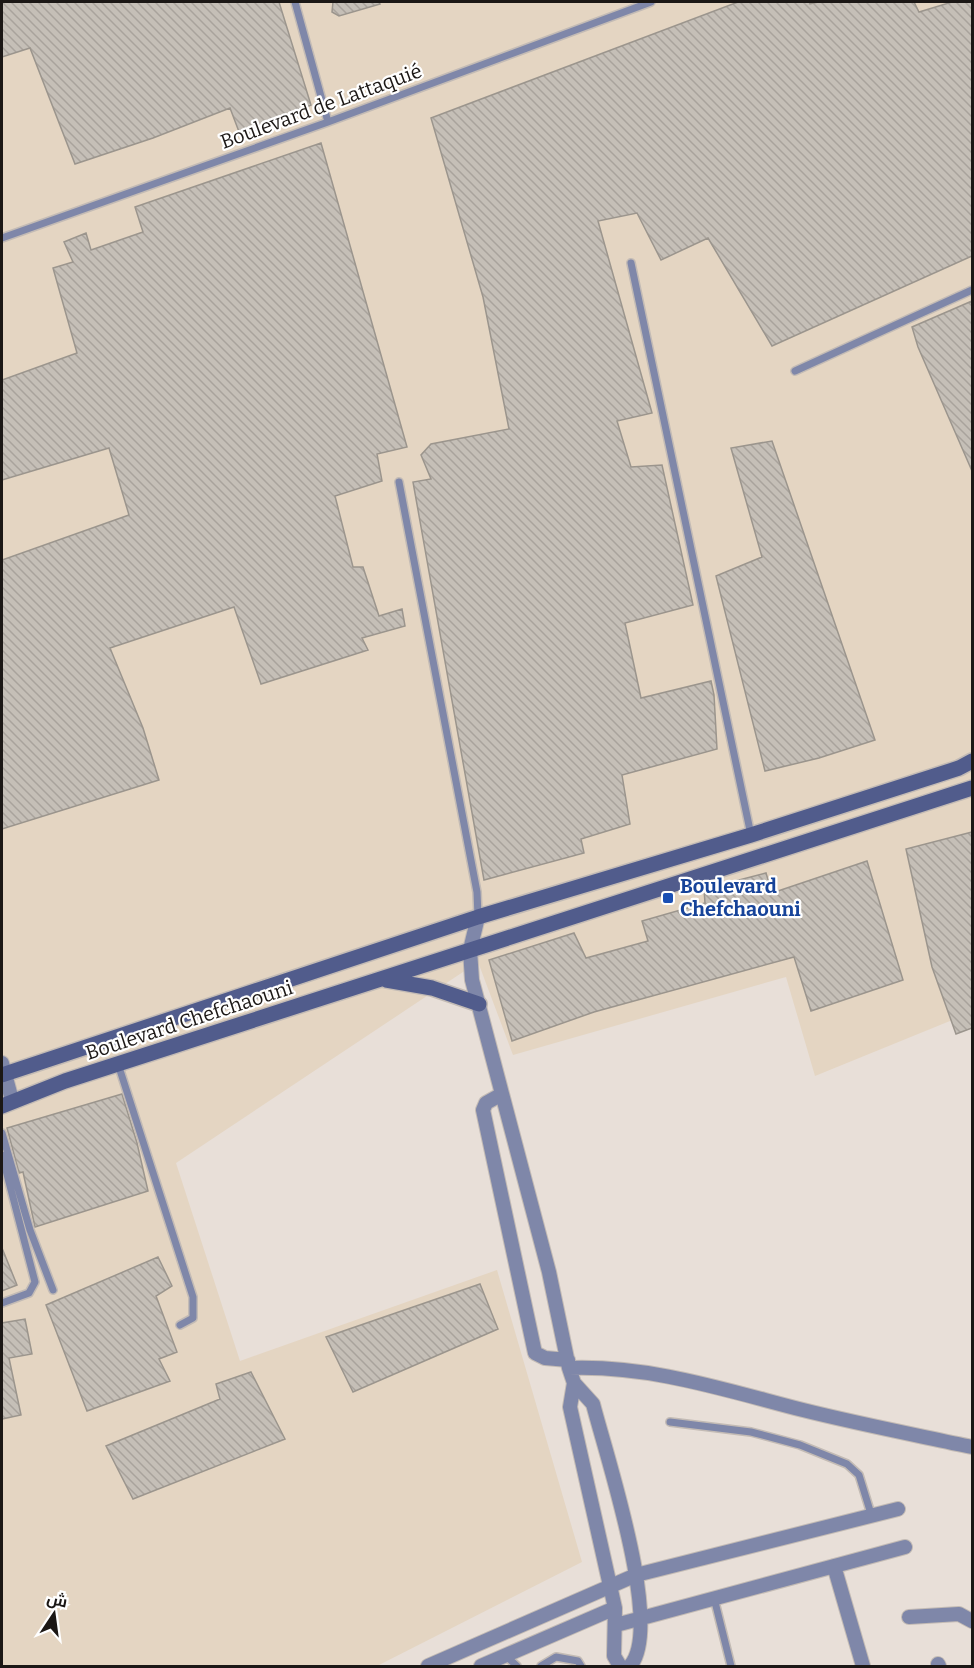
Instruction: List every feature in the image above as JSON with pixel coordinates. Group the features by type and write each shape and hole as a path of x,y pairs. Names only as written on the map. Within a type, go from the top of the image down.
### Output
{"street":[{"name":"Boulevard Chefchaouni","path":"3,1071 227,1001 478,917 751,835 959,768 972,761"},
{"name":"Boulevard Chefchaouni","path":"7,1103 118,1064 927,805 972,788"},
{"path":"478,917 470,950 470,968 549,1272 568,1364 574,1383 592,1404 636,1575 642,1617 638,1658 630,1666"},
{"path":"383,980 432,988 479,1004"},
{"path":"227,1001 236,1027"},
{"path":"3,1071 7,1103"},
{"path":"502,1094 486,1103 483,1110 535,1353 568,1364 659,1374 846,1421 972,1447"},
{"path":"574,1383 570,1407 608,1585 615,1608 614,1656 620,1666"},
{"path":"428,1666 608,1585 636,1575 898,1509"},
{"path":"616,1625 905,1547"},
{"path":"834,1566 862,1666"},
{"path":"481,1666 615,1608"},
{"path":"909,1617 959,1614 972,1621"}],"lane":[{"path":"295,2 328,122"},
{"name":"Boulevard de Lattaquié","path":"2,238 328,122 651,2"},
{"path":"631,263 751,835"},
{"path":"795,371 972,290"},
{"path":"399,482 477,892 478,917"},
{"path":"118,1064 191,1292 194,1318 180,1325"},
{"path":"2,1133 30,1230 53,1290"},
{"path":"2,1155 34,1287 28,1293 2,1303"},
{"path":"21,1233 30,1230"},
{"path":"670,1422 751,1431 800,1445 848,1464 859,1475 872,1516"},
{"path":"714,1598 731,1666"},
{"path":"506,1656 517,1666"},
{"path":"541,1666 555,1658 578,1661 581,1666"}],"shaded area":[{"path":"2,2 972,2 972,1012 815,1076 786,977 513,1055 478,962 176,1163 240,1361 497,1270 582,1562 377,1666 2,1666"}],"building":[{"path":"2,2 279,2 311,105 241,137 230,108 153,138 75,164 30,48 2,57"},
{"path":"333,2 379,2 380,4 339,16 332,12"},
{"path":"738,2 809,2 810,4 818,2 914,2 919,12 952,2 972,2 972,256 772,346 708,238 661,260 637,213 598,221 652,413 617,421 631,467 662,465 693,605 625,623 641,698 711,681 717,749 622,775 630,824 581,839 584,853 484,880 413,482 431,479 421,455 431,444 509,429 483,297 431,118"},
{"path":"321,143 407,447 377,454 382,481 335,496 353,567 363,567 379,616 402,609 405,626 362,638 368,650 261,684 234,607 110,648 143,728 159,780 2,829 2,560 129,515 109,448 2,480 2,380 77,353 53,268 73,262 64,242 86,233 91,250 143,232 135,207"},
{"path":"972,301 972,471 918,347 912,327"},
{"path":"772,441 875,740 819,758 765,771 716,576 762,557 731,448"},
{"path":"972,832 972,1028 956,1034 932,967 906,849"},
{"path":"867,861 903,980 811,1011 794,957 594,1012 512,1041 489,960 574,933 586,958 648,941 642,921 705,903 704,889 766,873 772,893"},
{"path":"122,1094 137,1143 148,1191 35,1227 23,1172 19,1173 7,1128"},
{"path":"2,1248 17,1285 2,1291"},
{"path":"158,1257 172,1286 156,1296 177,1352 159,1359 170,1381 87,1411 46,1305"},
{"path":"480,1284 498,1329 353,1392 326,1337"},
{"path":"25,1319 32,1354 9,1358 21,1415 2,1419 2,1323"},
{"path":"251,1372 285,1439 133,1499 106,1446 220,1399 216,1384"}],"place":[{"name":"Boulevard Chefchaouni","path":"668,898"}]}
